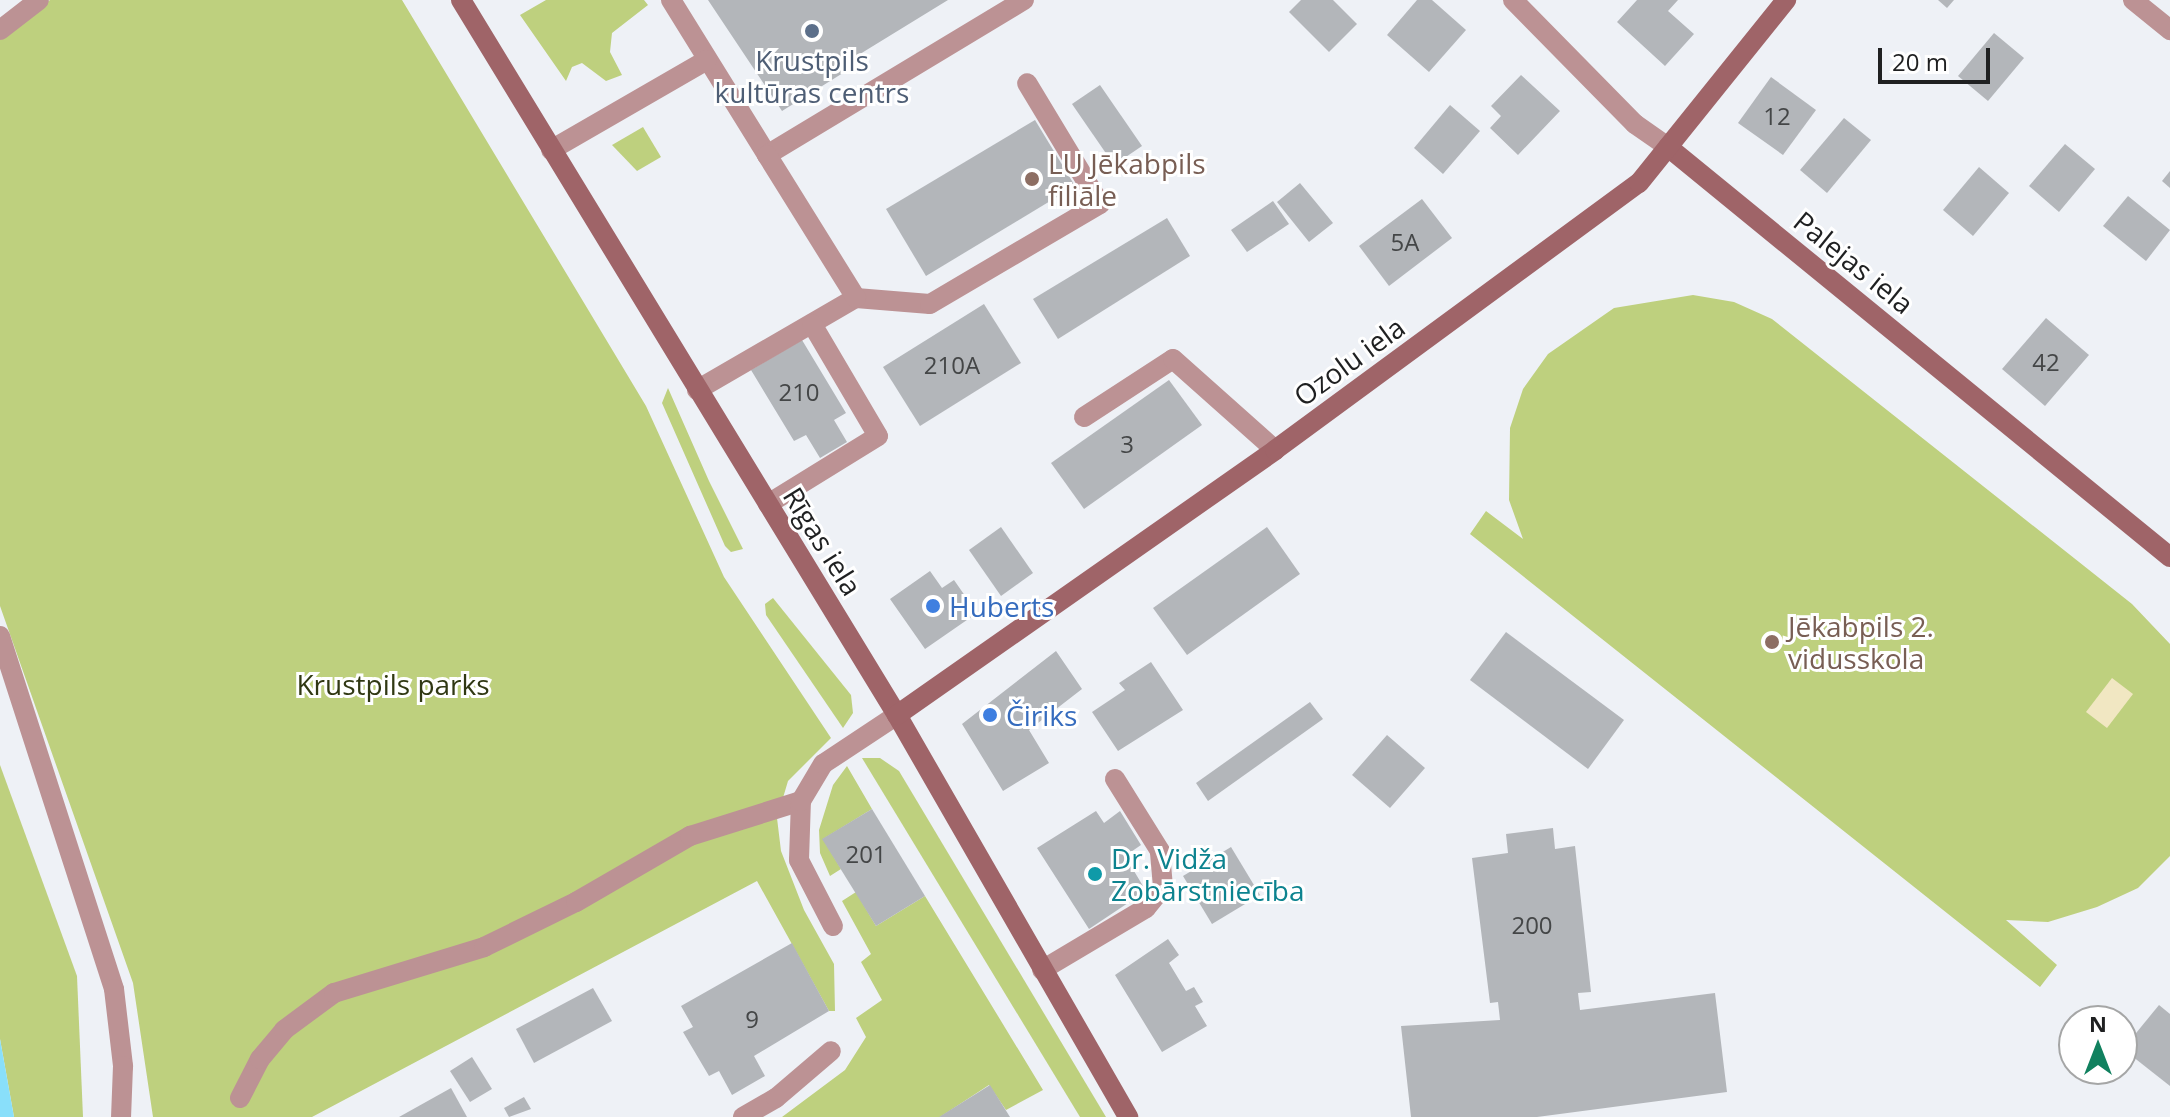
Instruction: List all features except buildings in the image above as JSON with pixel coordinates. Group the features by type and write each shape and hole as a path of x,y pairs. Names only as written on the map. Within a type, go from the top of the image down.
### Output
{"street":[{"path":"0,30 39,0"},
{"name":"Rīgas iela","path":"461,0 897,715 1128,1117"},
{"path":"671,0 856,298"},
{"path":"767,155 1024,0"},
{"name":"Palejas iela","path":"1513,0 1635,124 1668,147 2170,557"},
{"name":"Ozolu iela","path":"897,715 1275,450 1639,183 1786,0"},
{"path":"2133,0 2170,30"},
{"path":"551,150 707,60"},
{"path":"697,390 856,298 930,304 1100,204 1027,83"},
{"path":"768,504 878,436 812,324"},
{"path":"1084,417 1173,359 1275,450"},
{"path":"0,636 114,989 123,1066 121,1117"},
{"path":"833,926 799,860 801,801 823,764 897,715"},
{"path":"1042,970 1146,908 1163,887 1160,851 1115,779"},
{"path":"240,1098 260,1059 284,1030 334,993 484,947 576,902 690,836 801,801"},
{"path":"743,1117 776,1098 831,1051"}],"green space":[{"name":"Krustpils parks","path":"50,0 402,0 646,406 724,577 831,738 788,781 777,818 781,851 804,910 834,964 835,1011 829,1011 757,881 312,1117 153,1117 133,983 0,606 0,40"},
{"path":"546,0 644,0 648,5 612,33 610,52 622,75 606,81 582,63 572,67 566,81 520,15"},
{"path":"643,127 661,157 637,171 612,145"},
{"path":"1693,295 1734,302 1772,319 2132,604 2170,644 2170,856 2138,888 2097,907 2048,922 2006,920 2057,965 2040,987 1470,534 1486,511 1523,539 1509,500 1510,428 1523,389 1548,354 1614,308"},
{"path":"668,388 743,549 731,552 725,546 662,403"},
{"path":"773,598 851,695 853,713 843,728 766,615 765,604"},
{"path":"862,758 880,758 899,771 1106,1117 1080,1117"},
{"path":"0,765 77,976 83,1117 14,1117 0,1039"},
{"path":"847,766 872,809 823,839 841,869 830,876 820,853 819,830 833,785"},
{"path":"856,892 876,926 925,896 1043,1090 1006,1110 989,1085 940,1117 782,1117 845,1070 866,1037 856,1018 882,1000 861,962 871,954 842,901"}],"sand":[{"path":"2112,678 2133,694 2107,728 2086,712"}],"water":[{"path":"0,1039 14,1117 0,1117"}],"place":[{"name":"Krustpils kultūras centrs","path":"812,31"},
{"name":"LU Jēkabpils filiāle","path":"1032,179"},
{"name":"Huberts","path":"933,606"},
{"name":"Jēkabpils 2. vidusskola","path":"1772,642"},
{"name":"Čiriks","path":"990,715"},
{"name":"Dr. Vidža Zobārstniecība","path":"1095,874"}]}
